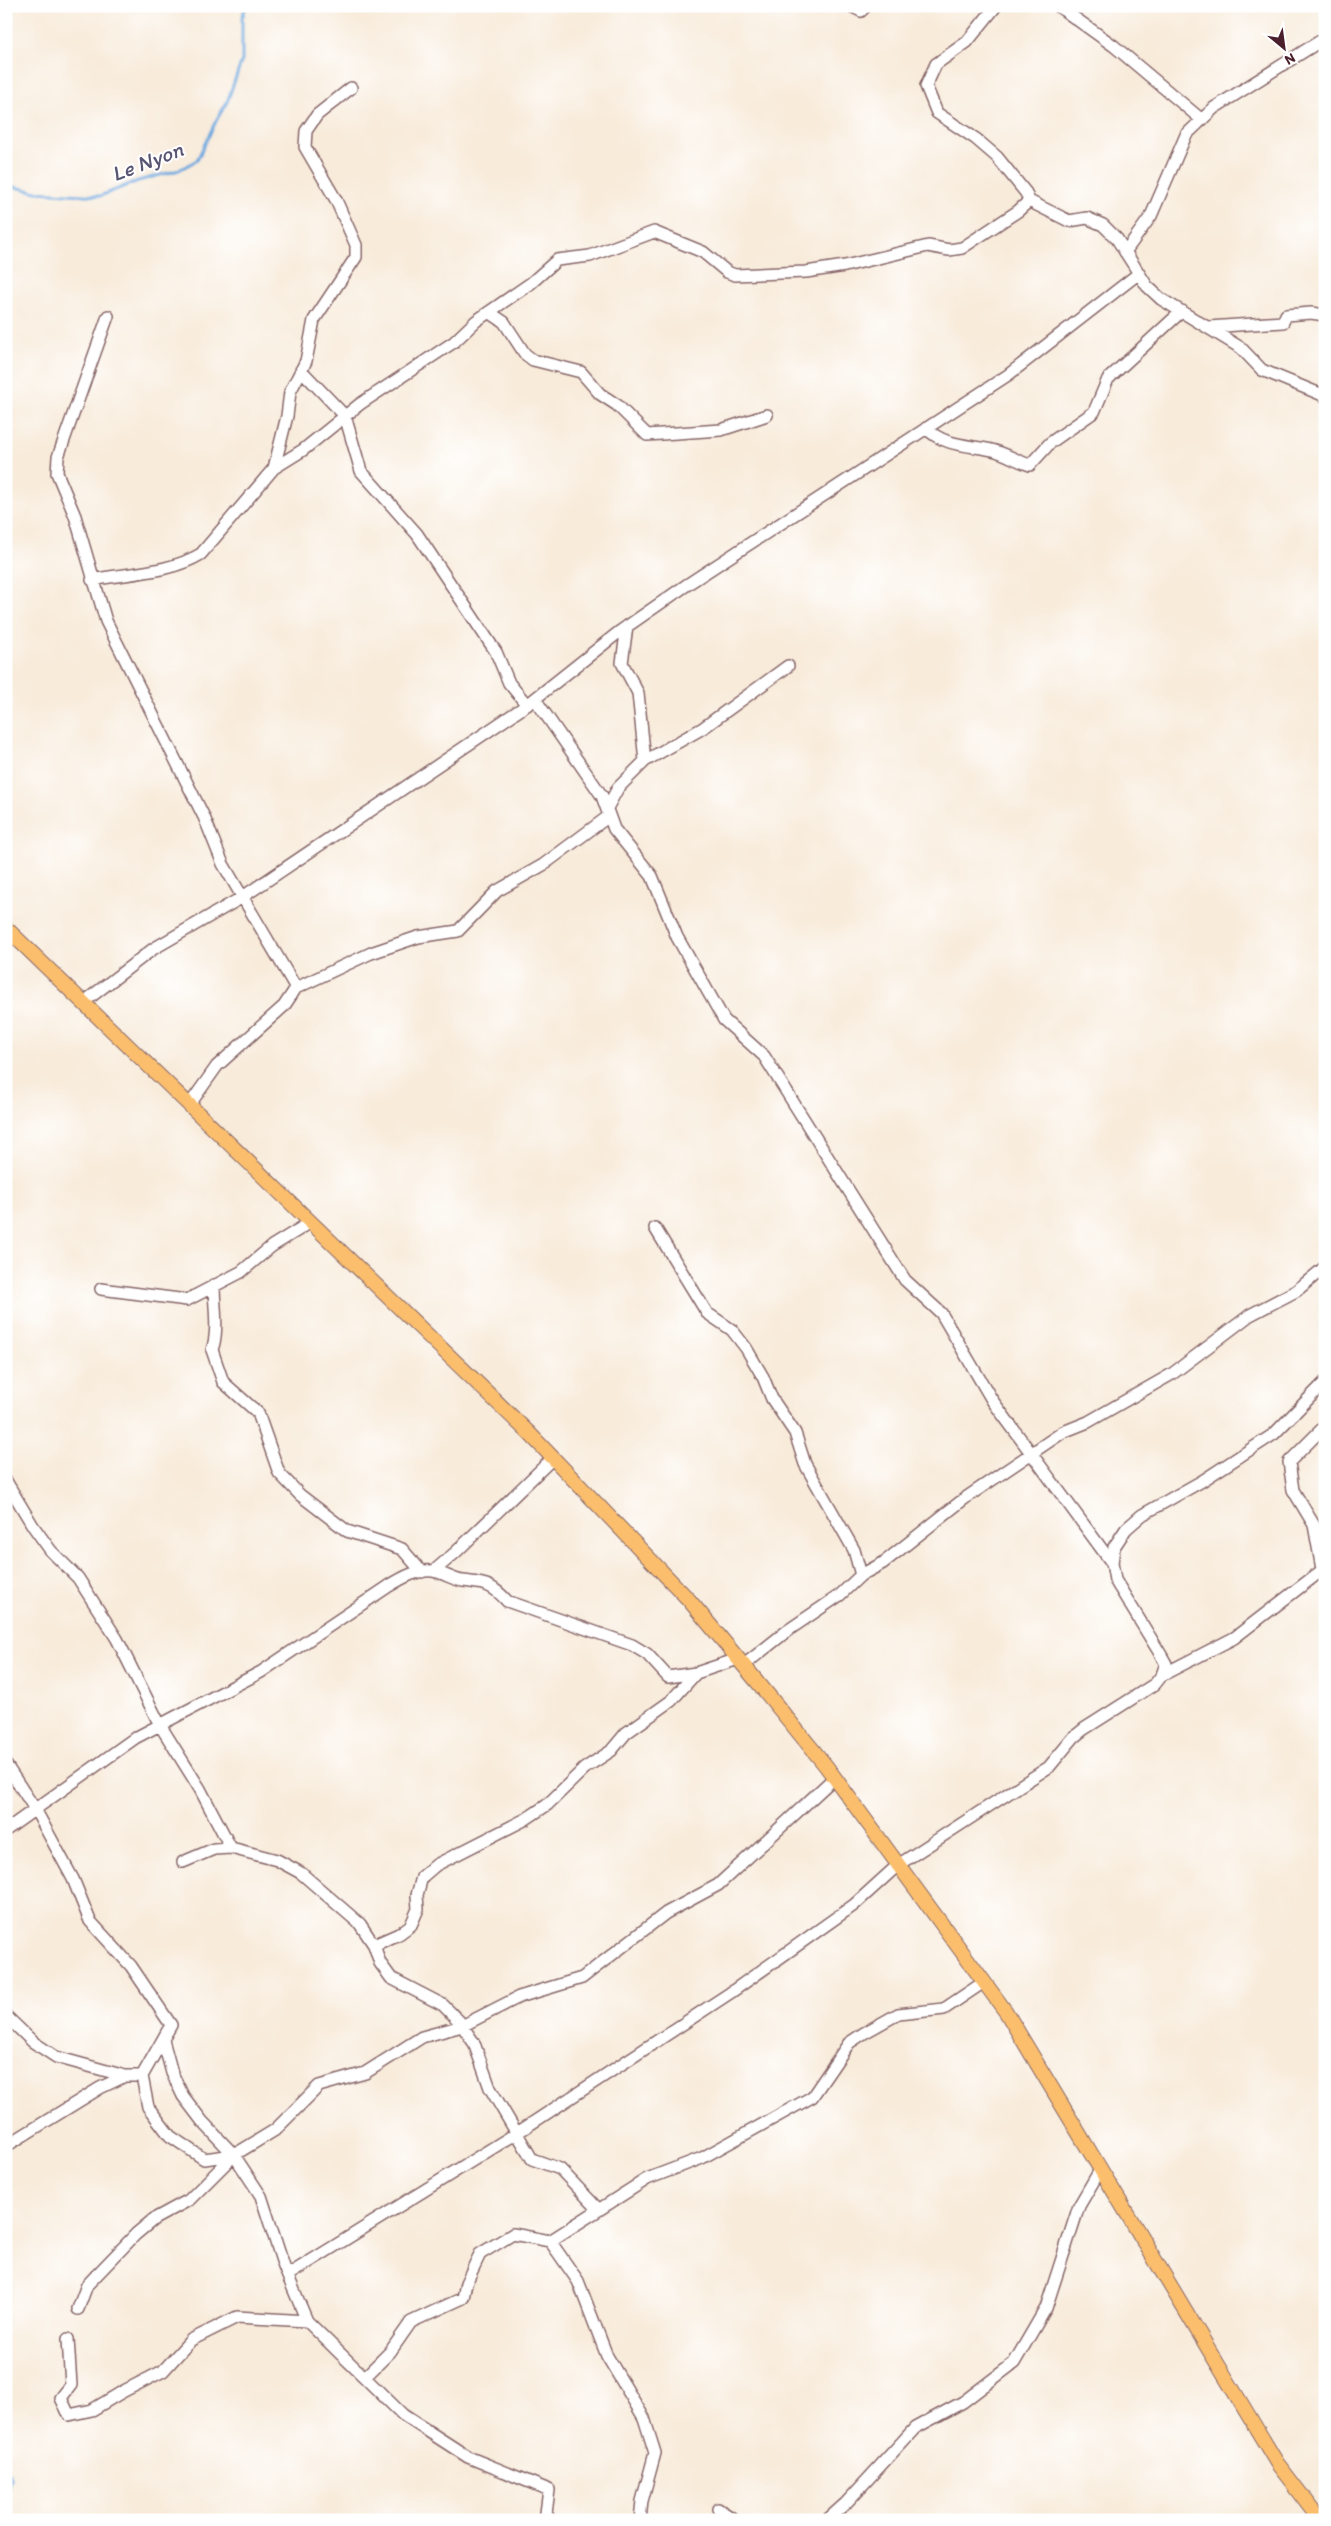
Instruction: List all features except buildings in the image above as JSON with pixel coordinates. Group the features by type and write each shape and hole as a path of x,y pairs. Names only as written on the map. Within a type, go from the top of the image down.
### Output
{"main road":[{"path":"6,928 190,1104 553,1458 689,1600 741,1662 834,1778 984,1982 1021,2036 1277,2463 1313,2510 1323,2520"}],"street":[{"path":"851,6 861,11 866,6"},
{"path":"996,6 967,42 936,64 926,86 937,112 976,139 997,158 1026,193 1029,201 1069,221 1087,218 1103,225 1117,240 1147,286 1182,311 1209,326 1241,348 1262,370 1325,396"},
{"path":"1058,6 1114,46 1202,120"},
{"path":"1125,252 1151,216 1186,135 1214,108 1325,38"},
{"path":"274,468 287,416 290,392 306,361 314,320 356,257 356,245 336,200 305,147 306,131 317,115 351,88"},
{"path":"92,580 172,567 187,562 208,546 274,468 304,450 346,416 454,342 476,321 531,283 557,260 573,256 590,256 644,234 654,232 683,242 708,255 727,272 735,275 806,272 845,266 928,246 949,250 962,248 1018,211 1029,201"},
{"path":"84,1002 153,948 241,898 531,702 627,626 1008,375 1138,274"},
{"path":"926,428 935,438 995,451 1014,460 1030,464 1050,443 1094,412 1108,379 1182,311"},
{"path":"489,312 504,322 525,354 533,360 581,372 600,394 628,415 647,435 722,430 767,415"},
{"path":"1209,326 1283,322 1286,315 1311,313 1325,315"},
{"path":"108,316 58,458 57,473 75,516 92,580 106,621 204,817 219,857 241,898 296,988"},
{"path":"302,370 346,416 361,471 417,534 496,652 509,684 531,702 602,796 614,830 652,876 677,937 724,1020 764,1056 905,1280 941,1313 992,1400 1112,1563"},
{"path":"627,626 622,662 638,693 645,761"},
{"path":"190,1104 217,1066 284,1006 296,988 371,953 418,938 458,931 496,891 543,865 608,812 618,788 645,761 703,728 788,666"},
{"path":"101,1289 187,1300 241,1272 272,1246 311,1222"},
{"path":"655,1228 707,1312 732,1330 746,1348 763,1377 772,1398 795,1433 805,1464 854,1550 861,1575"},
{"path":"6,1830 136,1738 261,1672 408,1575 434,1571 461,1581 480,1582 496,1589 507,1601 632,1645 647,1654 668,1677 696,1673 741,1662 840,1595 861,1575 883,1563 964,1499 1063,1432 1088,1422 1172,1374 1250,1315 1296,1291 1325,1267"},
{"path":"214,1286 217,1336 212,1350 223,1382 258,1414 279,1473 300,1495 347,1531 402,1549 422,1572"},
{"path":"288,2275 517,2133 730,1993 854,1905 898,1865 1031,1781 1049,1767 1084,1728 1155,1684 1162,1675 1166,1664 1115,1580 1112,1563 1114,1547 1126,1529 1142,1515 1202,1481 1274,1434 1325,1382"},
{"path":"1162,1675 1234,1638 1323,1569 1314,1525 1293,1490 1289,1462 1325,1426"},
{"path":"434,1571 553,1458"},
{"path":"6,1481 33,1526 52,1551 78,1578 118,1640 160,1725 200,1789 232,1848"},
{"path":"374,1945 399,1934 411,1925 418,1910 417,1895 422,1877 436,1865 526,1819 547,1805 585,1768 611,1751 626,1733 670,1701 696,1673"},
{"path":"6,1765 35,1809 73,1879 90,1922 131,1966 171,2025 142,2076 148,2107 170,2136 204,2159 234,2155"},
{"path":"78,2309 87,2285 136,2234 154,2219 189,2200 234,2155 276,2130 319,2086 365,2073 422,2037 462,2026 519,1997 582,1978 666,1913 718,1886 834,1778"},
{"path":"183,1862 214,1849 232,1848 277,1860 301,1873 360,1924 374,1945 380,1963 391,1978 443,2004 474,2043 490,2088 532,2159 560,2170 599,2210"},
{"path":"550,2242 647,2179 702,2158 812,2097 849,2043 864,2033 898,2014 944,2008 984,1982"},
{"path":"6,2016 33,2042 56,2057 125,2076 142,2076"},
{"path":"163,2040 172,2073 183,2096 202,2122 234,2155 261,2196 288,2275 307,2321 403,2415 468,2457 549,2490 546,2513 550,2520"},
{"path":"6,2146 74,2103 125,2076"},
{"path":"827,2520 846,2503 915,2428 963,2402 1014,2363 1046,2308 1079,2206 1100,2170"},
{"path":"365,2378 390,2352 411,2322 463,2298 466,2283 480,2254 513,2234 550,2242 578,2281 607,2356 647,2426 655,2453 642,2501 640,2520"},
{"path":"68,2339 71,2385 62,2398 69,2415 92,2410 163,2371 190,2340 238,2317 307,2321"},
{"path":"718,2509 735,2520"}],"waterway":[{"name":"Le Nyon","path":"6,185 37,192 100,196 138,181 179,170 197,160 227,102 242,60 242,18 246,6"},
{"path":"6,2467 10,2478 6,2498"}]}
